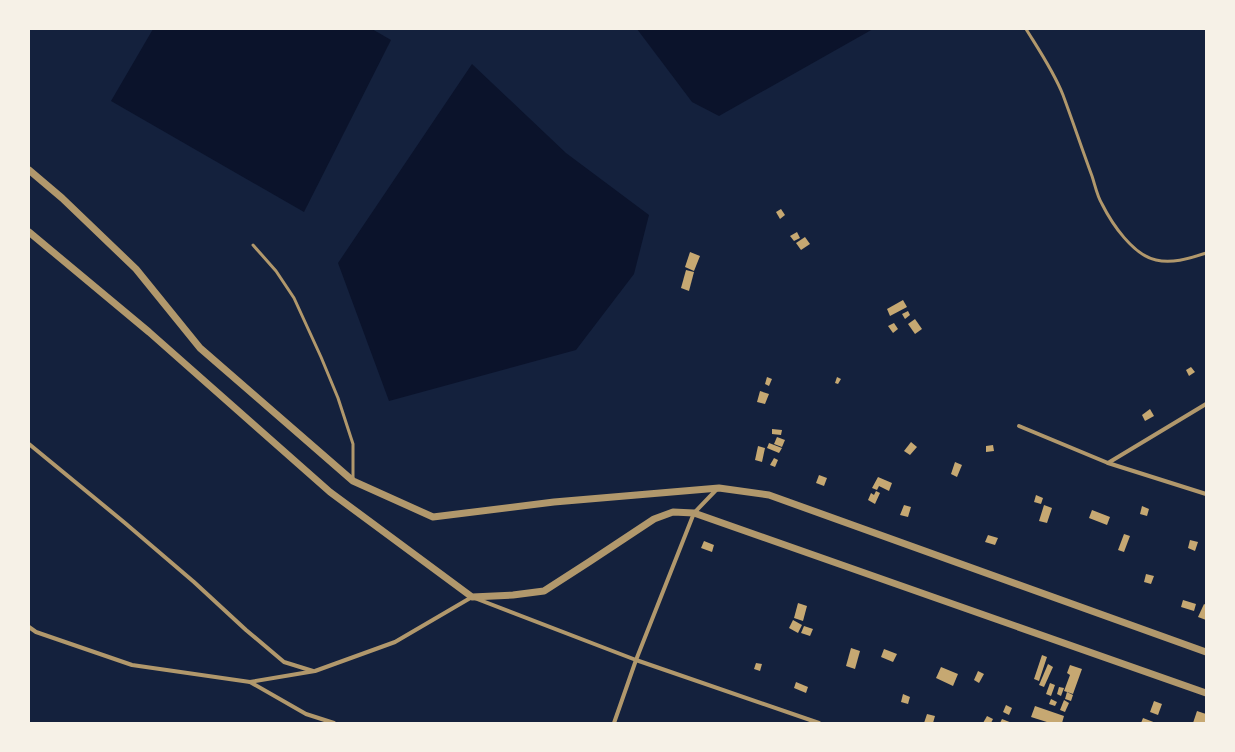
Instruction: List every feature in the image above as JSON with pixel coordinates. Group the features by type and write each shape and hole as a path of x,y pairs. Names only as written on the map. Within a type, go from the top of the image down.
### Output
{"street":[{"path":"29,170 62,198 136,269 200,348 352,481 433,517 554,502 719,488 769,495 1206,652"},
{"path":"29,232 149,332 330,492 472,597 636,660 818,723"},
{"path":"1108,463 1206,404"},
{"path":"1019,426 1108,463 1206,494"},
{"path":"29,444 125,523 284,662 315,672"},
{"path":"614,723 636,660 694,513 719,488"},
{"path":"29,627 36,632 132,666 250,682 315,672 395,642 472,597 544,591 654,519 673,512 694,513 1206,693"},
{"path":"250,682 306,714 334,723"}],"lane":[{"path":"1026,29 1049,67 1062,94 1101,203 1122,235 1134,248 1145,256 1155,260 1167,262 1177,261 1206,253"},
{"path":"253,245 276,271 294,298 321,357 338,398 353,444 352,481"}],"water":[{"path":"153,29 372,29 391,40 304,212 111,101"},
{"path":"637,29 873,29 719,116 692,102"},
{"path":"472,64 566,153 649,215 634,274 576,350 389,401 338,263"}],"building":[{"path":"781,209 785,215 780,219 776,212"},
{"path":"797,232 800,238 794,241 790,236"},
{"path":"805,237 810,244 801,250 796,243"},
{"path":"690,252 700,256 694,271 685,267"},
{"path":"686,270 694,272 689,291 681,288"},
{"path":"903,300 907,307 890,316 887,309"},
{"path":"908,311 910,315 905,319 902,314"},
{"path":"915,319 922,329 915,334 908,324"},
{"path":"894,323 898,329 893,333 888,326"},
{"path":"1191,367 1195,372 1189,376 1186,370"},
{"path":"767,377 772,379 769,386 765,384"},
{"path":"837,377 841,379 838,384 835,383"},
{"path":"760,391 769,394 765,404 757,402"},
{"path":"1150,409 1154,416 1145,421 1142,415"},
{"path":"772,429 782,430 781,435 772,434"},
{"path":"777,437 785,440 782,447 774,444"},
{"path":"911,442 917,447 910,455 904,451"},
{"path":"769,443 782,448 779,453 767,448"},
{"path":"993,445 994,451 986,452 986,446"},
{"path":"758,446 765,448 762,462 755,460"},
{"path":"774,458 778,460 775,467 770,465"},
{"path":"955,462 962,465 957,477 951,474"},
{"path":"819,475 827,478 824,486 816,483"},
{"path":"878,477 892,483 889,491 879,486 877,490 872,488"},
{"path":"876,491 880,493 875,504 868,500 871,493 874,495"},
{"path":"1036,495 1043,498 1041,504 1034,502"},
{"path":"904,505 911,507 908,517 900,515"},
{"path":"1044,505 1052,508 1047,523 1039,521"},
{"path":"1142,506 1149,509 1147,516 1140,514"},
{"path":"1092,510 1110,517 1107,525 1089,518"},
{"path":"1124,534 1130,536 1124,552 1118,550"},
{"path":"988,535 998,538 995,545 985,542"},
{"path":"1190,540 1198,542 1195,551 1188,548"},
{"path":"704,541 714,545 712,552 701,548"},
{"path":"1146,574 1154,576 1151,584 1144,582"},
{"path":"1183,600 1196,604 1194,611 1181,607"},
{"path":"798,603 807,606 803,621 794,618"},
{"path":"1204,604 1206,605 1206,620 1198,617"},
{"path":"793,620 802,625 798,633 789,628"},
{"path":"804,626 813,629 810,636 801,633"},
{"path":"851,648 860,651 855,669 846,666"},
{"path":"884,649 897,654 893,662 881,657"},
{"path":"1042,655 1047,657 1039,681 1034,679"},
{"path":"756,663 762,664 760,671 754,669"},
{"path":"1048,664 1053,667 1044,687 1039,685"},
{"path":"1070,665 1082,669 1073,694 1064,691 1070,675 1067,673"},
{"path":"941,667 958,674 953,686 936,678"},
{"path":"978,671 984,674 979,683 974,680"},
{"path":"796,682 808,687 806,693 794,688"},
{"path":"1050,683 1055,685 1051,696 1046,694"},
{"path":"1059,687 1064,688 1061,696 1057,694"},
{"path":"1067,692 1073,695 1071,701 1065,699"},
{"path":"903,694 910,697 908,704 901,702"},
{"path":"1051,699 1057,702 1055,706 1049,704"},
{"path":"1064,700 1069,703 1065,712 1060,710"},
{"path":"1154,701 1162,704 1158,715 1150,712"},
{"path":"1006,705 1012,708 1009,715 1003,712"},
{"path":"1035,706 1064,716 1062,723 1050,723 1031,717"},
{"path":"1197,711 1206,714 1206,723 1193,723"},
{"path":"927,714 935,716 933,723 924,723"},
{"path":"987,716 993,719 991,723 983,723"},
{"path":"1143,718 1156,723 1141,723"},
{"path":"1002,719 1012,723 1000,723"}]}
